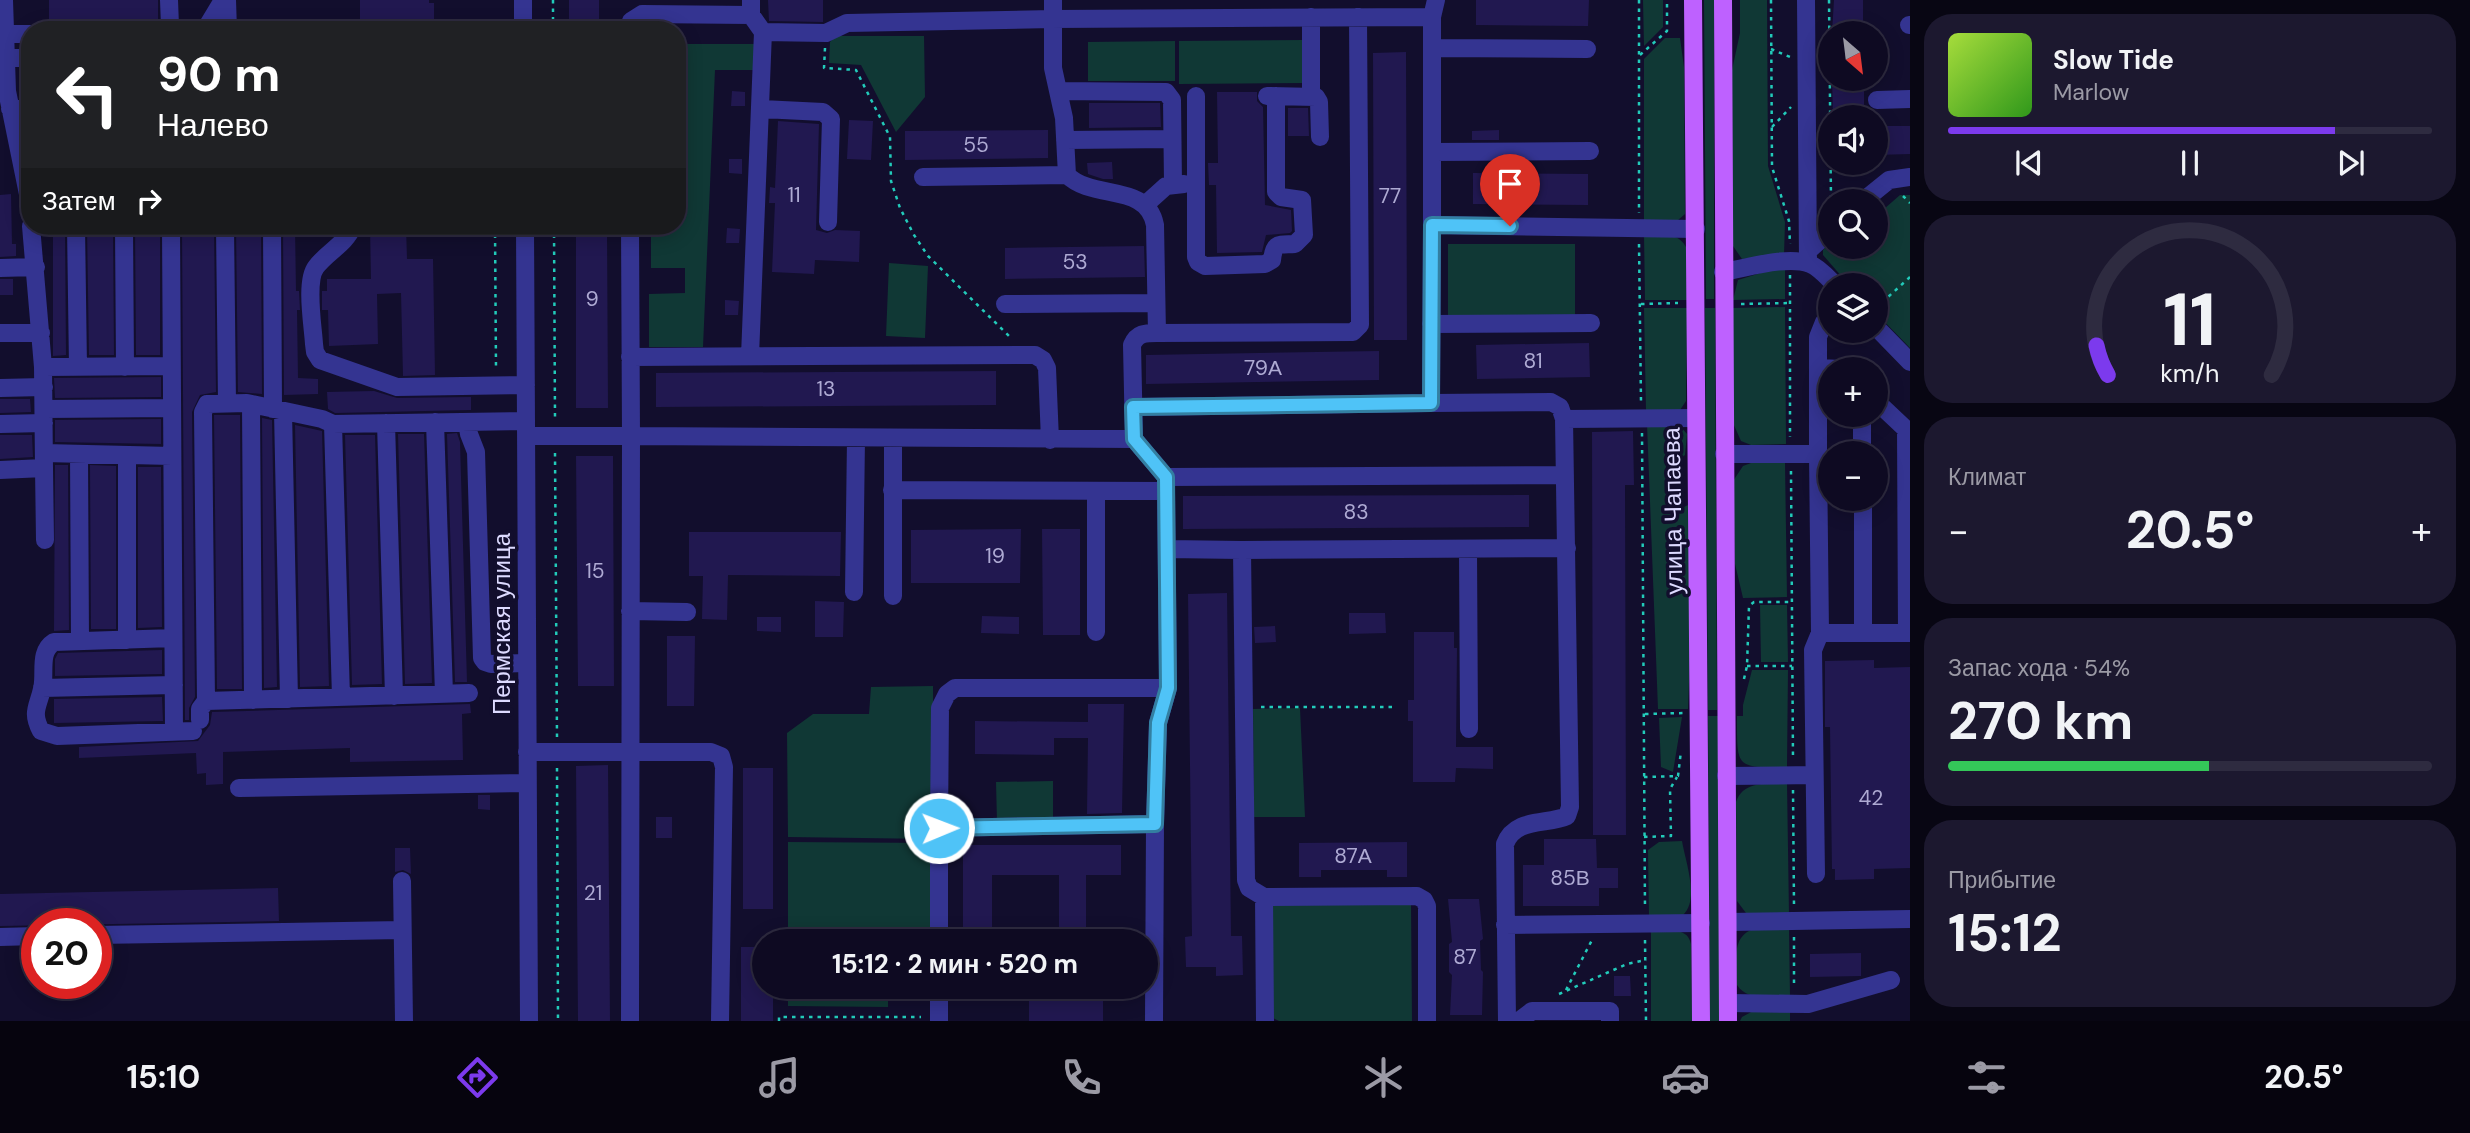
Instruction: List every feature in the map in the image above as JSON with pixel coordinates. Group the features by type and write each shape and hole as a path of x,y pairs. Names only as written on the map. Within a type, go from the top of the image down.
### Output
{"main road":[{"name":"улица Чапаева","path":"1693,0 1701,1021"},
{"name":"улица Чапаева","path":"1723,0 1728,1012"}],"street":[{"path":"4,0 4,58 10,109 21,143"},
{"path":"169,0 170,21"},
{"path":"211,21 225,0"},
{"path":"225,0 227,21"},
{"path":"523,0 523,21"},
{"path":"1053,0 1053,68 1064,117 1067,175"},
{"path":"1802,259 1806,0"},
{"path":"631,21 642,14 751,7 763,32 750,356"},
{"path":"763,32 826,33 847,23 1358,17 1434,8 1431,403"},
{"path":"1311,17 1311,96"},
{"path":"1154,1021 1158,723 1168,688 1166,484 1134,439 1132,345 1135,338 1141,334 1353,332 1360,325 1358,17"},
{"path":"4,34 21,34"},
{"path":"1432,48 1587,49"},
{"path":"4,58 21,58"},
{"path":"1059,91 1166,92 1171,100 1173,184"},
{"path":"1196,96 1196,257 1201,265 1265,264 1272,260 1272,251 1276,246 1295,244 1304,235 1302,200 1281,197 1276,192 1271,96 1316,97 1319,102 1320,136"},
{"path":"1877,100 1910,99"},
{"path":"10,109 21,109"},
{"path":"760,109 822,112 831,119 828,222"},
{"path":"1065,140 1172,139"},
{"path":"1432,152 1590,151"},
{"path":"923,177 1067,175 1083,186 1146,204 1153,215 1155,225 1157,333"},
{"path":"1878,189 1889,180 1910,177"},
{"path":"1146,204 1161,190 1173,184 1196,183"},
{"path":"1432,225 1696,229"},
{"path":"32,235 44,387 45,540"},
{"path":"76,235 78,367"},
{"path":"124,235 125,366"},
{"path":"171,235 174,732"},
{"path":"225,235 227,403"},
{"path":"272,235 289,699"},
{"path":"348,235 316,266 310,279 314,344 320,360 397,387 526,385"},
{"name":"Пермская улица","path":"525,235 528,1021"},
{"path":"630,235 630,1021"},
{"path":"1723,272 1802,259 1818,243"},
{"path":"1802,259 1822,273"},
{"path":"0,268 36,267"},
{"path":"1005,304 1156,303"},
{"path":"1432,324 1591,323"},
{"path":"0,333 41,334"},
{"path":"1888,339 1910,362"},
{"path":"630,357 1035,355 1043,360 1047,368 1050,440"},
{"path":"43,367 172,366"},
{"path":"0,388 44,387"},
{"path":"1133,407 1551,402 1560,407 1564,419 1570,807 1567,816 1559,820 1531,822 1507,839 1505,844 1507,1021"},
{"path":"173,638 54,642 45,652 43,688 36,702 35,713 41,731 57,736 174,732 197,726 200,709 206,701 203,412 207,404 251,404 322,419 333,424 467,422 526,428 555,436 1134,439"},
{"path":"251,404 253,700"},
{"path":"0,424 44,416 172,408"},
{"path":"1819,633 1909,633 1908,431 1888,412"},
{"path":"1564,419 1696,418"},
{"path":"435,422 444,694"},
{"path":"467,422 476,452 482,658 491,664 527,663"},
{"path":"386,423 394,696"},
{"path":"333,424 341,698"},
{"path":"854,592 856,438"},
{"path":"893,439 893,596"},
{"path":"0,470 79,454 172,456"},
{"path":"79,454 80,641"},
{"path":"1724,454 1818,454"},
{"path":"127,455 127,640"},
{"path":"892,490 1096,491 1166,484 1565,475"},
{"path":"1096,491 1096,632"},
{"path":"1816,874 1813,650 1819,633 1818,511"},
{"path":"1863,511 1863,633"},
{"path":"1167,549 1567,548"},
{"path":"1468,549 1469,729"},
{"path":"1242,550 1246,880 1249,888 1265,897 1417,896 1424,900 1427,906 1427,1021"},
{"path":"630,611 687,612"},
{"path":"43,688 174,685"},
{"path":"939,929 940,708 947,694 955,688 1168,688"},
{"path":"206,701 469,693"},
{"path":"527,752 711,752 721,756 724,767 720,1021"},
{"path":"1726,776 1814,775"},
{"path":"239,788 527,783"},
{"path":"939,828 1155,824"},
{"path":"401,881 404,1021"},
{"path":"1265,897 1265,1021"},
{"path":"1728,922 1910,919"},
{"path":"1505,925 1701,923"},
{"path":"112,935 402,930"},
{"path":"0,936 21,936"},
{"path":"1728,1012 1812,1003 1891,981"},
{"path":"939,999 939,1019"},
{"path":"1519,1021 1532,1011 1610,1011 1610,1021"}],"path":[{"path":"553,0 554,21"},
{"path":"1639,0 1646,1021"},
{"path":"1640,55 1667,31 1667,0"},
{"path":"1771,0 1772,167 1802,259 1790,454 1794,1004"},
{"path":"1829,0 1831,189"},
{"path":"826,33 824,68 856,70 890,136 891,181 900,208 914,235 928,256 1028,355"},
{"path":"495,235 496,385"},
{"path":"554,235 558,1021"},
{"path":"1888,297 1910,277"},
{"path":"1747,666 1793,666"},
{"path":"1244,707 1394,707"},
{"path":"1685,713 1686,723"},
{"path":"1644,837 1671,836 1670,789 1678,776 1682,750"},
{"path":"1644,777 1678,776"},
{"path":"1566,990 1601,924"},
{"path":"1555,997 1627,964 1646,960"},
{"path":"779,1021 779,1017 939,1019"}],"green space":[{"path":"1643,0 1663,0 1663,27 1644,46"},
{"path":"1704,0 1714,0 1714,299 1706,299"},
{"path":"1740,0 1767,0 1768,166 1785,222 1784,255 1742,259 1733,246 1732,70 1740,33"},
{"path":"835,36 924,36 925,97 896,132 861,65 829,63 830,42"},
{"path":"1665,38 1680,38 1684,67 1685,214 1677,221 1644,221 1644,59"},
{"path":"1304,40 1304,83 1179,84 1179,41"},
{"path":"1175,41 1175,81 1088,81 1088,42"},
{"path":"686,44 754,44 754,70 715,70 703,347 649,347 649,294 685,293 685,268 651,268 651,235 686,235"},
{"path":"1900,195 1910,195 1910,348 1888,325 1888,273 1839,273 1826,259 1888,259 1888,206"},
{"path":"1644,235 1673,236 1686,247 1687,300 1645,300"},
{"path":"1448,244 1575,244 1575,317 1448,317"},
{"path":"889,263 928,266 925,338 886,336"},
{"path":"1785,269 1785,299 1733,300 1738,280 1767,271"},
{"path":"1785,307 1786,444 1751,445 1741,441 1733,423 1732,308"},
{"path":"1644,308 1687,308 1686,401 1680,410 1646,411"},
{"path":"1705,308 1715,308 1717,710 1708,710"},
{"path":"1647,424 1681,427 1687,434 1685,455 1680,459 1666,461 1667,510 1680,509 1696,501 1688,709 1658,709"},
{"path":"1751,463 1785,463 1787,597 1743,598 1735,564 1733,481 1743,466"},
{"path":"1760,605 1787,605 1788,662 1761,662"},
{"path":"1752,670 1788,670 1787,767 1748,765 1739,755 1737,716 1743,716 1743,705"},
{"path":"933,686 934,839 788,837 787,733 813,714 869,714 871,687"},
{"path":"1300,708 1305,817 1254,817 1253,709"},
{"path":"1708,716 1718,716 1720,1021 1710,1021"},
{"path":"1682,717 1673,772 1661,767 1659,718"},
{"path":"1053,781 1053,821 997,822 996,782"},
{"path":"1787,783 1789,914 1746,913 1737,901 1736,802 1739,795 1750,787"},
{"path":"1682,841 1691,890 1688,908 1683,915 1649,918 1648,850 1659,842"},
{"path":"788,842 934,843 935,929 788,929"},
{"path":"1411,902 1412,1021 1279,1021 1273,1018 1271,904"},
{"path":"1754,929 1789,929 1790,996 1754,996 1747,994 1737,985 1738,944 1746,933"},
{"path":"1677,931 1687,935 1691,944 1692,1021 1651,1021 1651,932"},
{"path":"788,999 888,999 888,1007 788,1006"},
{"path":"1753,1011 1790,1011 1790,1021 1740,1021"}],"building":[{"path":"49,0 158,0 158,21 49,21"},
{"path":"360,0 429,0 429,3 434,3 434,21 360,21"},
{"path":"569,0 599,0 599,21 569,20"},
{"path":"768,0 823,0 823,22 769,21"},
{"path":"1476,0 1589,0 1588,26 1476,25"},
{"path":"1834,0 1863,0 1863,21 1833,21"},
{"path":"1406,52 1407,340 1374,340 1373,53"},
{"path":"732,91 745,92 745,106 731,106"},
{"path":"1832,91 1864,91 1864,105 1833,105"},
{"path":"1217,92 1257,92 1257,101 1263,107 1265,205 1291,210 1292,231 1266,235 1262,252 1217,253 1216,185 1209,185 1208,163 1218,163"},
{"path":"1089,103 1160,103 1161,127 1089,128"},
{"path":"1288,108 1308,108 1309,136 1288,136"},
{"path":"849,120 873,121 871,160 847,159"},
{"path":"778,121 819,124 816,230 827,233 835,230 860,231 859,262 815,260 814,274 772,272 775,203 769,203 770,187 775,188"},
{"path":"1888,126 1910,126 1910,154 1888,155"},
{"path":"1048,130 1048,158 905,160 905,131"},
{"path":"1499,130 1499,140 1472,140 1472,131"},
{"path":"729,159 742,159 742,174 729,173"},
{"path":"1112,162 1113,179 1088,174 1087,163"},
{"path":"1473,173 1588,174 1588,205 1473,204"},
{"path":"11,194 12,244 16,244 16,256 0,257 0,195"},
{"path":"727,228 740,229 739,243 726,243"},
{"path":"53,235 65,235 66,355 53,356"},
{"path":"87,235 113,235 114,355 89,355"},
{"path":"135,235 160,235 160,355 136,355"},
{"path":"182,235 214,235 216,392 200,395 192,412 195,697 189,708 189,720 185,720"},
{"path":"236,235 261,235 262,394 238,392"},
{"path":"283,235 295,235 296,291 299,291 300,310 297,310 298,378 318,379 318,394 284,395"},
{"path":"370,235 406,235 407,259 433,259 435,375 403,376 401,293 377,294 378,344 329,346 328,310 322,310 322,291 327,291 327,279 371,279"},
{"path":"576,235 607,235 608,408 576,408"},
{"path":"1144,246 1145,277 1005,279 1005,248"},
{"path":"0,279 13,279 13,295 0,295"},
{"path":"725,300 739,301 738,315 725,315"},
{"path":"1589,343 1590,377 1477,379 1476,345"},
{"path":"1379,351 1379,380 1146,384 1146,355"},
{"path":"996,371 996,405 656,407 656,373"},
{"path":"161,377 161,397 55,398 54,378"},
{"path":"374,391 397,398 471,397 471,410 335,413 328,409 327,392"},
{"path":"0,399 30,399 31,412 0,413"},
{"path":"214,415 240,415 242,689 217,689"},
{"path":"262,418 272,420 277,687 264,688"},
{"path":"161,419 161,444 55,442 55,420"},
{"path":"295,425 322,431 329,686 300,687"},
{"path":"1633,431 1634,485 1625,485 1626,835 1593,835 1592,432"},
{"path":"457,433 460,442 467,682 455,682 447,434"},
{"path":"398,434 424,434 432,683 405,684"},
{"path":"0,435 32,435 33,457 0,459"},
{"path":"345,435 375,435 382,684 352,685"},
{"path":"576,456 613,456 614,686 578,686"},
{"path":"55,465 68,465 69,630 54,631"},
{"path":"90,465 116,466 116,629 91,629"},
{"path":"138,467 161,467 162,627 138,628"},
{"path":"1529,495 1529,527 1183,529 1183,496"},
{"path":"1021,529 1020,583 911,583 911,530"},
{"path":"1042,529 1080,529 1080,635 1043,635"},
{"path":"689,532 841,532 840,576 728,575 727,620 702,619 703,576 689,576"},
{"path":"1227,593 1231,936 1242,936 1243,975 1216,976 1216,967 1186,967 1185,937 1192,936 1188,594"},
{"path":"815,601 844,602 843,637 815,637"},
{"path":"1349,613 1385,613 1386,633 1349,634"},
{"path":"982,616 1019,617 1019,634 981,633"},
{"path":"757,617 781,617 781,632 757,631"},
{"path":"1275,626 1276,642 1255,643 1254,627"},
{"path":"1414,632 1454,632 1454,648 1457,648 1456,747 1493,747 1493,769 1456,768 1455,782 1413,782 1413,721 1408,721 1408,700 1414,700"},
{"path":"667,636 695,636 694,706 667,706"},
{"path":"162,650 162,674 55,676 55,659 58,653"},
{"path":"1874,660 1874,668 1910,667 1910,868 1874,869 1874,879 1835,880 1835,869 1832,869 1830,727 1825,727 1825,661"},
{"path":"162,697 163,721 54,723 54,699"},
{"path":"470,704 471,713 462,714 463,760 350,762 350,748 223,752 223,784 206,785 206,773 197,774 196,753 79,758 79,747 198,741 210,725 212,712"},
{"path":"1088,704 1124,704 1122,813 1087,814 1088,738 1054,738 1054,755 975,754 975,721 1088,722"},
{"path":"608,765 610,1021 578,1021 576,766"},
{"path":"743,768 773,768 773,909 743,909"},
{"path":"478,795 490,795 490,810 478,809"},
{"path":"656,817 672,817 672,838 656,838"},
{"path":"1544,839 1596,839 1597,868 1618,868 1618,888 1599,888 1599,906 1523,906 1523,865 1544,865"},
{"path":"1407,842 1407,877 1387,877 1387,870 1321,870 1321,877 1299,877 1299,843"},
{"path":"963,845 1121,845 1121,875 1086,875 1086,929 1059,929 1059,875 992,875 992,929 963,929"},
{"path":"395,848 410,848 411,874 403,870 395,872"},
{"path":"278,888 279,921 112,924 112,908 21,908 21,926 0,926 0,894"},
{"path":"1448,899 1479,899 1483,939 1480,941 1483,972 1482,1015 1450,1015 1452,975 1449,972 1449,944 1452,942"},
{"path":"741,947 752,947 752,999 773,999 773,1021 741,1021"},
{"path":"1861,953 1861,976 1810,977 1810,954"},
{"path":"1614,976 1630,976 1631,996 1614,996"},
{"path":"1029,999 1103,999 1103,1021 1029,1021"}],"route":[{"path":"939,828 1155,824 1158,723 1168,688 1166,477 1134,439 1133,407 1431,403 1432,225 1510,226"}]}
